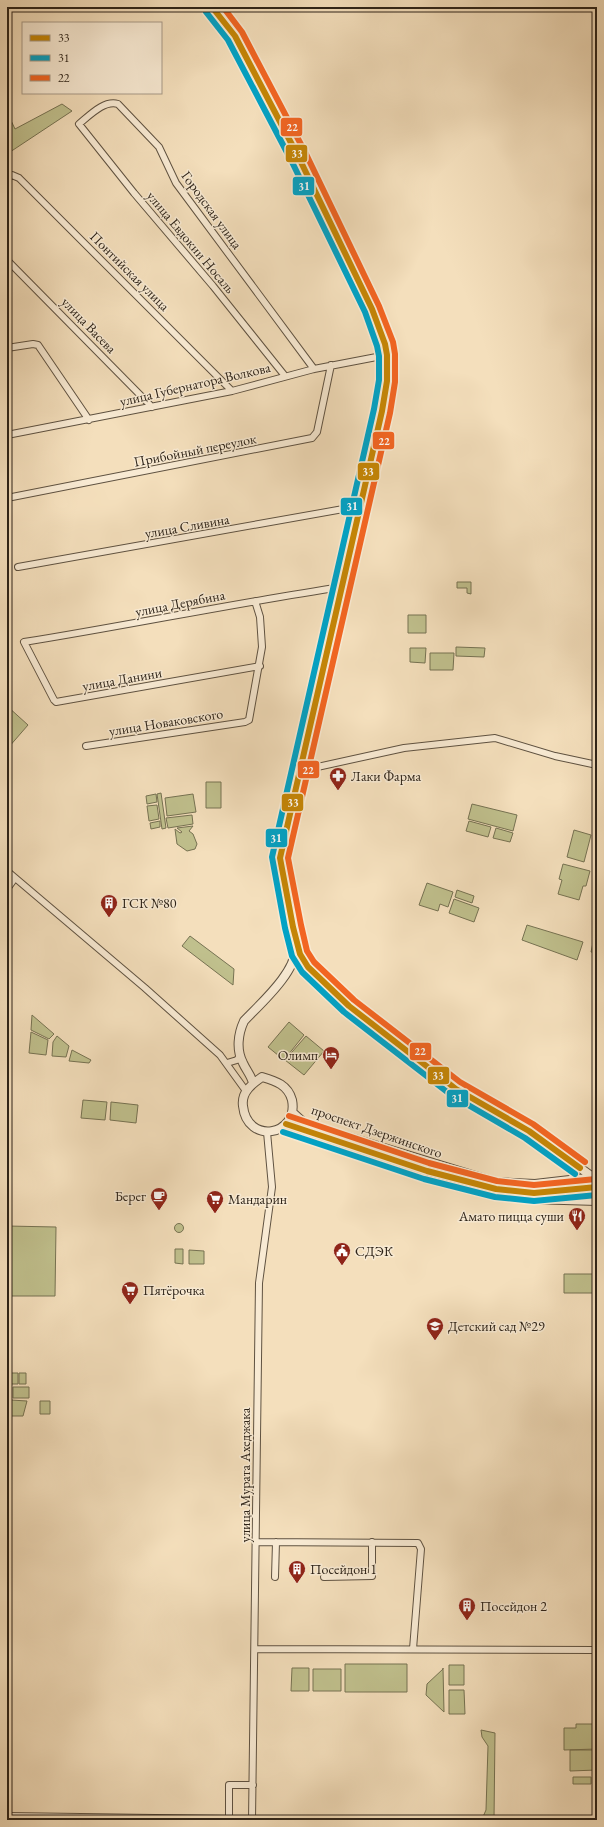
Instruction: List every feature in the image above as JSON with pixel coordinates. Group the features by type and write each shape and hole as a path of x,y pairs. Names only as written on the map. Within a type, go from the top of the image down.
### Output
{"street":[{"path":"212,7 235,36 299,158 372,309 385,344 387,355 386,389 280,858 285,893 300,954 308,966 349,1006 456,1089 529,1131 595,1177"},
{"name":"Городская улица","path":"78,124 104,105 112,102 118,104 159,147 176,183 314,368"},
{"name":"улица Евдокии Носаль","path":"78,124 213,286 285,376"},
{"name":"Понтийская улица","path":"7,178 12,175 19,178 232,391"},
{"name":"улица Васева","path":"7,260 152,407"},
{"path":"7,348 33,344 38,345 89,420"},
{"name":"улица Губернатора Волкова","path":"7,435 232,391 314,368 387,355"},
{"name":"Прибойный переулок","path":"7,498 312,438 317,432 330,365"},
{"name":"улица Сливина","path":"18,567 360,506"},
{"name":"улица Дерябина","path":"24,642 102,630 255,601 342,587"},
{"path":"255,601 260,616 262,647 260,666"},
{"name":"улица Данини","path":"24,642 56,702 260,666"},
{"name":"улица Новаковского","path":"86,746 245,722 249,720 260,666"},
{"path":"299,771 404,748 495,738 555,756 597,765"},
{"path":"7,871 145,988 220,1055 246,1091"},
{"path":"7,889 16,878"},
{"path":"253,1083 240,1056 238,1036 244,1022 282,978 296,955 285,904 285,893"},
{"path":"262,1078 253,1083 246,1091 242,1102 247,1120 255,1128 267,1132 280,1128 286,1124 292,1112 290,1094 287,1088 277,1082 262,1078 250,1066 243,1056 243,1042 250,1021 297,964 300,954"},
{"path":"297,964 308,966"},
{"path":"227,1063 237,1060 240,1056"},
{"name":"проспект Дзержинского","path":"292,1112 303,1122 319,1128 495,1182 535,1184 595,1177"},
{"name":"проспект Дзержинского","path":"286,1124 427,1171 496,1189 534,1193 597,1188"},
{"name":"улица Мурата Ахеджака","path":"252,1820 259,1282 272,1187 267,1132"},
{"path":"580,1168 583,1175 582,1179"},
{"path":"531,1200 597,1202"},
{"path":"256,1542 414,1542 420,1545 413,1649"},
{"path":"275,1577 276,1542"},
{"path":"324,1577 372,1576 372,1542"},
{"path":"255,1648 597,1650"},
{"path":"7,1816 229,1819 229,1785 253,1785"}],"green space":[{"path":"62,104 72,111 7,154 7,112 15,129"},
{"path":"457,582 471,582 471,594 467,593 467,588 457,588"},
{"path":"408,615 426,615 426,633 408,633"},
{"path":"456,647 485,648 484,657 456,656"},
{"path":"410,648 426,648 425,663 410,662"},
{"path":"430,653 454,653 453,670 430,670"},
{"path":"7,706 28,725 8,748 7,747"},
{"path":"206,782 221,782 221,808 206,808"},
{"path":"161,793 166,828 162,829 157,794"},
{"path":"156,794 157,802 147,804 146,796"},
{"path":"193,794 196,812 167,816 165,798"},
{"path":"472,804 517,815 513,831 468,819"},
{"path":"157,805 159,819 149,821 147,806"},
{"path":"192,815 193,824 168,828 166,818"},
{"path":"160,821 160,827 151,829 150,823"},
{"path":"469,821 491,827 488,837 466,831"},
{"path":"193,826 189,831 193,834 197,844 195,849 187,851 177,844 175,829 180,833 182,832 177,828"},
{"path":"496,828 513,833 510,842 493,838"},
{"path":"574,830 591,835 584,862 567,857"},
{"path":"563,864 590,871 586,886 583,886 579,900 558,894 562,880 559,879"},
{"path":"427,883 453,892 448,907 440,904 438,911 419,905"},
{"path":"457,890 474,896 472,903 455,897"},
{"path":"454,899 479,908 474,922 449,913"},
{"path":"527,925 583,942 577,960 522,940"},
{"path":"190,936 234,969 233,985 182,946"},
{"path":"594,938 597,939 597,953 591,952"},
{"path":"32,1015 54,1034 49,1039 31,1030"},
{"path":"289,1022 304,1035 284,1060 268,1047"},
{"path":"31,1032 48,1040 46,1055 29,1053"},
{"path":"57,1036 69,1046 66,1057 52,1056 53,1042"},
{"path":"306,1036 324,1051 304,1075 285,1060"},
{"path":"72,1050 91,1060 89,1063 69,1061"},
{"path":"83,1100 107,1102 105,1120 81,1118"},
{"path":"111,1102 138,1105 136,1123 110,1120"},
{"path":"179,1223 184,1228 179,1233 174,1228"},
{"path":"7,1226 56,1227 55,1296 7,1296"},
{"path":"175,1249 183,1249 183,1264 175,1263"},
{"path":"189,1250 204,1251 204,1264 189,1264"},
{"path":"564,1274 597,1274 597,1293 564,1293"},
{"path":"10,1373 18,1373 18,1384 10,1384"},
{"path":"19,1373 26,1373 26,1384 19,1384"},
{"path":"13,1387 29,1387 29,1398 13,1398"},
{"path":"11,1400 27,1401 23,1416 11,1416"},
{"path":"40,1401 50,1401 50,1414 40,1414"},
{"path":"345,1664 407,1664 407,1692 345,1692"},
{"path":"449,1665 464,1665 464,1685 449,1685"},
{"path":"292,1668 309,1668 309,1691 291,1691"},
{"path":"313,1669 341,1669 341,1691 313,1691"},
{"path":"443,1669 444,1712 426,1695 427,1684"},
{"path":"449,1690 464,1690 465,1714 449,1714"},
{"path":"576,1724 597,1724 597,1749 564,1750 564,1728 576,1728"},
{"path":"481,1730 495,1733 494,1820 482,1819 486,1810 488,1746 482,1737"},
{"path":"570,1750 597,1750 597,1770 570,1771"},
{"path":"573,1777 591,1777 591,1784 573,1784"}],"transit line":[{"name":"33","path":"212,7 235,36 299,158 372,309 385,344 387,355 387,381 382,411 280,858 293,927 300,954 308,967 349,1006 456,1089 529,1131 580,1168"},
{"name":"22","path":"223,7 242,32 306,154 379,306 393,342 395,354 395,382 390,413 288,858 307,951 314,962 354,1000 460,1082 533,1124 585,1162"},
{"name":"31","path":"206,12 228,40 292,162 365,312 379,356 379,380 374,409 272,857 285,928 292,956 302,972 344,1012 451,1095 525,1138 575,1174"},
{"name":"22","path":"289,1116 429,1163 497,1181 534,1185 596,1179"},
{"name":"33","path":"286,1124 427,1171 496,1189 534,1193 597,1187"},
{"name":"31","path":"283,1132 424,1179 495,1197 534,1201 597,1195"}],"place":[{"name":"Лаки Фарма","path":"338,791"},
{"name":"ГСК №80","path":"109,918"},
{"name":"Олимп","path":"331,1070"},
{"name":"Берег","path":"159,1211"},
{"name":"Мандарин","path":"215,1214"},
{"name":"Амато пицца суши","path":"577,1231"},
{"name":"СДЭК","path":"342,1266"},
{"name":"Пятёрочка","path":"130,1305"},
{"name":"Детский сад №29","path":"435,1341"},
{"name":"Посейдон 1","path":"297,1584"},
{"name":"Посейдон 2","path":"467,1621"}]}
